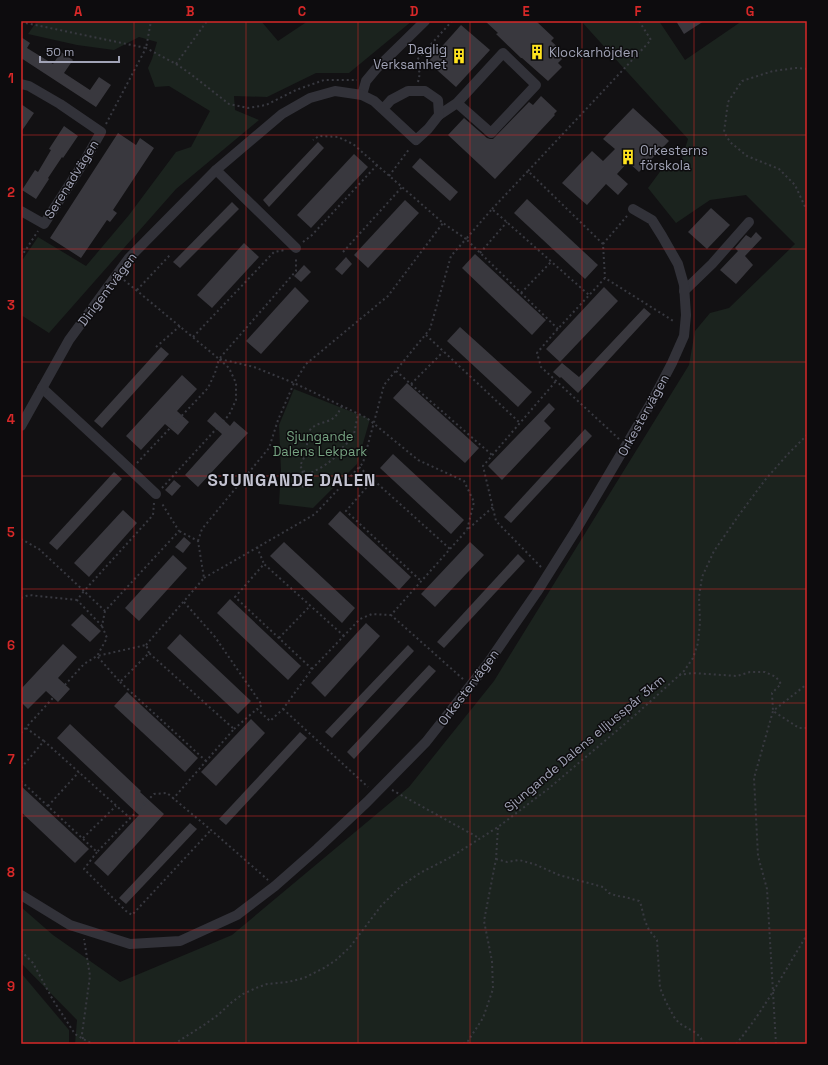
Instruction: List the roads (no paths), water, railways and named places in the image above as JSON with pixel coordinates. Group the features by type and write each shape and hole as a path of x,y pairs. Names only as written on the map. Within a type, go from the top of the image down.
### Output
{"street":[{"path":"362,95 366,81 376,69 425,21"},
{"path":"439,115 456,103 503,53 536,85 491,133 456,103"},
{"name":"Serenadvägen","path":"21,84 29,86 60,104 101,132 84,162 44,224 21,211"},
{"name":"Dirigentvägen","path":"21,426 69,340 129,258 216,170 282,114 310,98 335,91 362,95 374,101 402,129 416,140 428,129 439,115"},
{"path":"383,109 391,100 408,91 425,91 438,100 439,115"},
{"path":"216,170 296,248"},
{"name":"Orkestervägen","path":"21,895 70,925 130,944 180,941 237,915 274,886 317,849 426,742 497,650 538,592 651,404 684,336 686,316 684,285 678,264 652,220 633,209"},
{"path":"684,291 712,264 749,222"},
{"path":"42,388 156,494"}],"place":[{"name":"Klockarhöjden","path":"537,52"},
{"name":"Daglig Verksamhet","path":"459,56"},
{"name":"Orkesterns förskola","path":"628,157"}],"district":[{"name":"SJUNGANDE DALEN","path":"292,480"}],"park label":[{"name":"Sjungande Dalens Lekpark","path":"320,444"}]}
